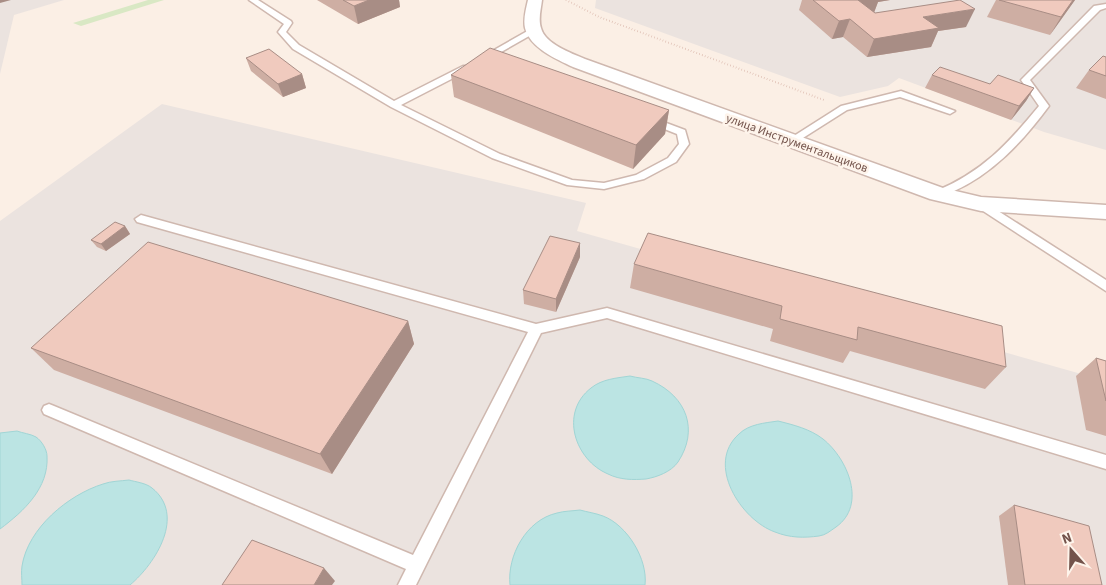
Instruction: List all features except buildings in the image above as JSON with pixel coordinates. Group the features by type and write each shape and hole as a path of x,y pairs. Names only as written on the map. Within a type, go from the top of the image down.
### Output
{"street":[{"path":"534,31 532,21 535,0"},
{"name":"улица Инструментальщиков","path":"534,31 558,53 579,63 938,194 981,204 1106,212"}],"lane":[{"path":"253,0 288,23 282,32 296,47 394,105 496,156 571,183 604,186 640,177 672,160 684,144 682,132 636,114"},
{"path":"938,194 961,186 983,173 1004,155 1044,106 1025,80 1097,8 1106,6"},
{"path":"394,105 493,58 534,31"},
{"path":"791,141 844,108 901,94 950,111"},
{"path":"981,204 1106,286"},
{"path":"141,220 536,329 607,313 1106,462"},
{"path":"407,585 536,329"},
{"path":"49,410 417,565"}],"path":[{"path":"566,0 599,17 844,108"}],"shaded area":[{"path":"0,0 64,0 14,15 0,74"},
{"path":"596,0 1106,0 1106,150 1044,132 899,78 888,86 840,97 595,8"},
{"path":"162,104 586,203 577,231 1106,381 1106,585 0,585 0,221"}],"green space":[{"path":"148,0 164,0 81,26 73,23"}],"water":[{"path":"630,376 652,381 674,396 686,416 688,427 688,438 678,462 664,474 646,479 617,477 596,467 587,458 575,435 576,410 581,398 591,388 600,383 610,379"},
{"path":"778,421 807,430 823,439 840,458 846,470 852,495 851,507 845,518 824,535 797,537 775,532 762,526 750,516 731,490 726,475 726,460 729,446 747,428 757,424"},
{"path":"17,431 34,436 40,441 47,454 47,468 44,478 33,498 0,529 0,433"},
{"path":"129,480 150,486 162,499 167,511 167,525 164,538 157,552 140,576 130,585 22,585 22,568 26,552 41,526 52,515 76,496 90,489 109,482"},
{"path":"580,510 612,520 628,535 643,565 645,585 510,585 510,574 515,551 528,531 546,517 560,512"}]}
